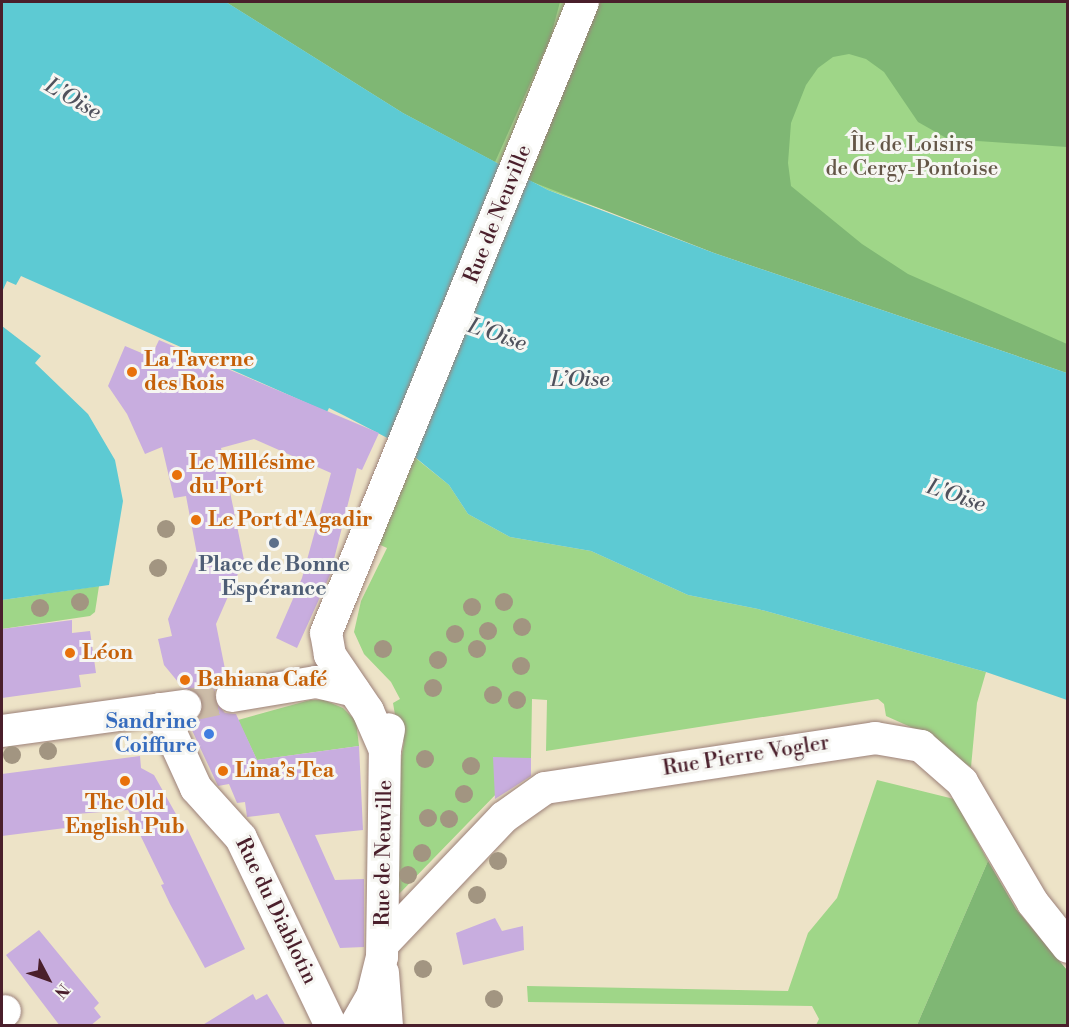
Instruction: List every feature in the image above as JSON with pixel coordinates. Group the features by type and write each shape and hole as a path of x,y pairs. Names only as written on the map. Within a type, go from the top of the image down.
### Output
{"street":[{"name":"Rue de Neuville","path":"385,750 377,727 326,643 329,624 344,593 583,2"},
{"name":"Rue de Neuville","path":"344,593 338,628 340,643 353,664 384,700 389,718 385,750 382,950 387,1026"},
{"path":"245,694 316,682 354,691"},
{"name":"Rue du Diablotin","path":"2,731 172,708 196,788 241,838 331,1026"},
{"name":"Rue Pierre Vogler","path":"382,950 504,817 545,788 875,738 921,746 962,782 1033,903 1068,947"},
{"name":"Rue de Neuville","path":"355,1026 372,997 382,950"}],"green space":[{"name":"Île de Loisirs de Cergy-Pontoise","path":"226,2 1067,2 1067,373 548,190 403,113"},
{"path":"226,2 560,2 550,39 495,162 403,113"},
{"path":"598,2 1067,2 1067,147 948,139 918,122 884,72 866,59 849,54 833,57 818,68 806,85 791,123 788,163 791,186 862,244 908,274 1067,344 1067,373 714,253 525,179"},
{"path":"413,456 449,485 468,514 510,537 591,551 688,595 758,609 986,672 977,703 971,767 952,756 924,733 886,716 884,704 878,699 546,751 547,700 532,699 531,758 398,895 398,781 404,741 399,739 393,703 400,699 391,682 364,654 354,632 361,601 387,548 376,543"},
{"path":"99,586 95,612 90,616 2,629 2,600"},
{"path":"310,700 324,700 343,708 356,721 359,746 257,760 238,720"},
{"path":"877,780 954,799 988,861 917,1025 816,1025 819,1019 812,1006 528,1002 527,986 788,991 808,933 837,898"},
{"path":"988,861 1016,909 1067,970 1067,1025 917,1025"}],"water":[{"name":"L’Oise","path":"2,2 226,2 403,113 548,190 714,253 1067,373 1067,700 986,672 758,609 688,595 591,551 510,537 468,514 449,485 399,444 329,408 327,412 21,276 16,285 7,281 2,292"},
{"path":"2,326 41,356 35,363 88,414 115,460 123,501 109,585 2,600"}],"building":[{"path":"159,340 379,433 362,470 357,468 330,575 297,648 276,638 302,578 331,473 254,439 221,448 244,560 216,624 227,679 215,689 214,700 225,713 236,714 257,760 359,746 363,830 315,835 335,880 364,879 364,947 340,948 279,813 247,817 245,802 237,803 229,784 218,786 190,726 202,712 200,695 183,688 164,665 158,639 172,636 168,619 197,554 186,496 174,498 162,447 145,454 127,414 108,386 125,346 151,357"},
{"path":"72,620 72,633 90,631 96,673 79,675 81,687 2,698 2,629"},
{"path":"140,756 141,768 154,775 181,823 184,822 245,949 205,968 170,904 161,885 164,884 128,810 63,815 65,828 2,836 2,774"},
{"path":"493,757 531,758 531,776 495,799"},
{"path":"495,918 502,931 523,926 524,950 463,965 456,933"},
{"path":"39,930 99,1003 94,1008 101,1017 90,1026 60,1026 6,955"},
{"path":"253,994 256,1000 267,994 286,1026 201,1026"}],"tunnel":[{"path":"185,706 232,696"}],"place":[{"name":"La Taverne des Rois","path":"132,372"},
{"name":"Le Millésime du Port","path":"177,475"},
{"name":"Le Port d'Agadir","path":"196,520"},
{"name":"Place de Bonne Espérance","path":"274,543"},
{"name":"Léon","path":"70,653"},
{"name":"Bahiana Café","path":"185,680"},
{"name":"Sandrine Coiffure","path":"209,734"},
{"name":"Lina’s Tea","path":"223,771"},
{"name":"The Old English Pub","path":"125,781"}],"water label":[{"name":"L'Oise","path":"73,99"},
{"name":"L'Oise","path":"497,335"},
{"name":"L'Oise","path":"956,496"}]}
